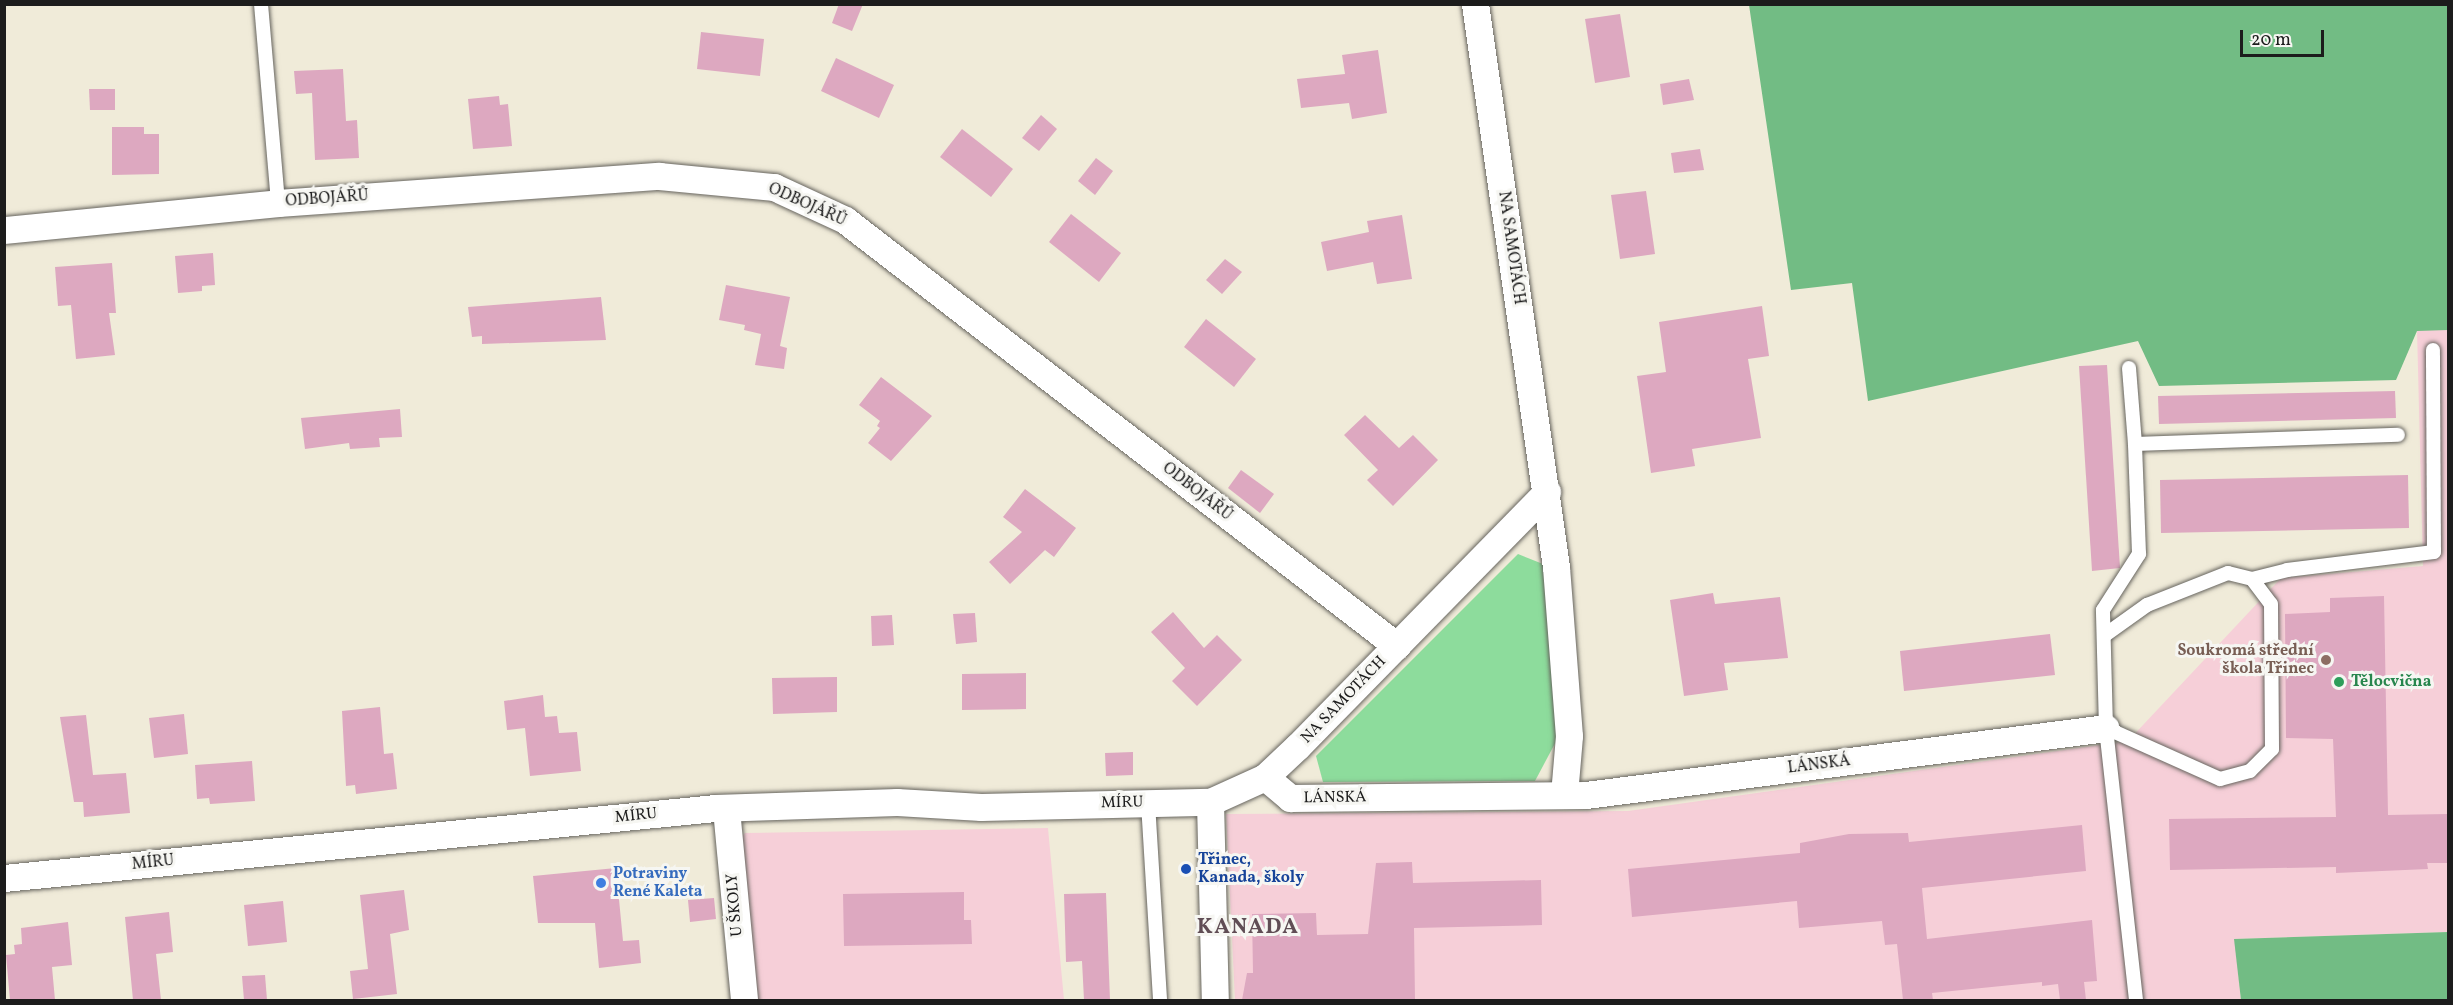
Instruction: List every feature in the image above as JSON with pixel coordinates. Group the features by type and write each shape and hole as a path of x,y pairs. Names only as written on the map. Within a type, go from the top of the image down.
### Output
{"street":[{"name":"NA SAMOTÁCH","path":"1475,4 1547,492 1569,736 1564,794"},
{"name":"ODBOJÁŘŮ","path":"4,230 278,203 659,176 774,187 845,220 1397,646"},
{"name":"NA SAMOTÁCH","path":"1265,777 1547,492"},
{"name":"LÁNSKÁ","path":"1265,777 1290,798 1586,795 2106,728"},
{"name":"MÍRU","path":"4,878 726,809 897,802 981,807 1210,802 1265,777"},
{"path":"1210,802 1215,1000"},
{"name":"U ŠKOLY","path":"726,809 744,1000"}],"lane":[{"path":"261,4 278,203"},
{"path":"2105,635 2147,605 2228,573 2252,579 2287,570 2434,552 2433,350"},
{"path":"2128,368 2135,444 2139,554 2103,610 2106,728 2136,1000"},
{"path":"2135,444 2398,435"},
{"path":"2106,728 2220,779 2250,771 2272,749 2271,604 2252,579"},
{"path":"1148,803 1160,1000"}],"shaded area":[{"name":"Soukromá střední škola Třinec","path":"2417,330 2448,330 2448,932 2235,939 2241,1000 1235,1000 1226,814 1628,811 2128,741 2281,578 2423,566"},
{"path":"1048,828 1064,1000 753,1000 736,843 745,833"}],"green space":[{"path":"1749,5 2448,5 2448,330 2417,331 2396,380 2159,386 2138,341 1868,401 1852,283 1791,290"},
{"path":"1518,554 1548,566 1560,734 1535,781 1323,782 1316,756"},
{"path":"2448,932 2448,1000 2241,1000 2234,939"}],"building":[{"path":"839,4 863,4 852,31 832,23"},
{"path":"1620,14 1630,77 1595,83 1585,19"},
{"path":"701,32 764,39 760,76 697,69"},
{"path":"1378,50 1387,113 1352,119 1349,103 1301,108 1297,79 1345,74 1342,55"},
{"path":"836,58 894,85 879,118 821,91"},
{"path":"343,69 346,121 357,120 359,158 315,160 312,93 296,94 294,71"},
{"path":"1689,79 1694,100 1663,105 1660,84"},
{"path":"89,89 115,89 115,110 90,110"},
{"path":"499,96 500,105 508,104 512,146 473,149 468,99"},
{"path":"1041,115 1057,129 1039,151 1022,138"},
{"path":"112,127 144,127 144,134 159,134 159,174 112,175"},
{"path":"962,129 1013,169 991,197 940,157"},
{"path":"1700,149 1704,170 1674,173 1671,153"},
{"path":"1096,158 1113,171 1095,195 1078,181"},
{"path":"1646,191 1655,254 1620,259 1611,195"},
{"path":"1071,214 1121,253 1099,282 1049,242"},
{"path":"1402,215 1412,279 1377,284 1373,262 1327,271 1321,242 1369,232 1367,221"},
{"path":"213,253 215,285 202,286 202,291 178,293 175,256"},
{"path":"1225,259 1242,272 1222,294 1206,280"},
{"path":"112,263 116,313 109,313 115,355 76,359 71,305 58,306 55,267"},
{"path":"726,285 790,297 780,346 787,348 784,369 755,365 761,334 744,330 745,325 719,320"},
{"path":"601,297 606,340 482,344 482,336 472,337 468,307"},
{"path":"1762,306 1769,356 1748,359 1761,438 1692,449 1695,466 1651,473 1637,376 1666,372 1659,322"},
{"path":"1206,319 1256,359 1234,387 1184,347"},
{"path":"2107,365 2120,568 2092,571 2079,366"},
{"path":"881,377 932,416 891,461 868,443 880,428 877,426 880,421 859,405"},
{"path":"2395,391 2396,418 2159,424 2158,396"},
{"path":"400,409 402,437 379,438 380,447 350,449 349,443 305,449 301,418"},
{"path":"1365,415 1399,448 1413,435 1438,460 1393,506 1367,480 1378,470 1344,435"},
{"path":"1241,470 1274,494 1260,513 1228,488"},
{"path":"2408,475 2409,528 2161,533 2160,480"},
{"path":"1025,489 1076,528 1054,557 1045,550 1010,584 989,562 1022,532 1003,517"},
{"path":"1713,593 1715,604 1780,597 1788,658 1724,663 1728,690 1684,696 1670,600"},
{"path":"2384,596 2388,815 2448,814 2448,863 2427,863 2428,869 2336,873 2336,867 2170,870 2169,819 2336,817 2333,739 2286,738 2285,614 2330,612 2330,598"},
{"path":"1173,612 1204,648 1217,635 1242,660 1197,706 1172,681 1185,668 1151,632"},
{"path":"975,613 977,642 956,644 953,614"},
{"path":"892,615 894,645 872,646 871,616"},
{"path":"2050,634 2055,675 1904,691 1900,651"},
{"path":"1026,673 1026,709 962,710 962,674"},
{"path":"837,677 837,712 773,714 772,678"},
{"path":"543,695 545,717 557,716 559,733 577,732 581,771 530,776 525,728 507,730 504,701"},
{"path":"380,707 384,754 393,753 397,789 356,794 355,785 346,786 342,711"},
{"path":"184,714 188,754 154,758 149,718"},
{"path":"86,715 93,775 126,773 130,813 84,817 83,802 74,802 60,717"},
{"path":"1133,752 1133,775 1106,776 1105,753"},
{"path":"252,761 255,801 210,804 209,798 197,799 195,765"},
{"path":"2082,825 2086,871 1922,888 1927,939 2092,920 2097,981 2084,982 2086,1000 2060,1000 2058,984 2042,986 2042,982 1932,993 1933,1000 1903,1000 1897,944 1885,945 1882,921 1799,928 1797,901 1632,917 1628,869 1800,853 1800,843 1849,834 1908,833 1909,842"},
{"path":"1412,862 1413,883 1541,880 1542,925 1414,928 1415,1000 1242,1000 1247,973 1253,973 1252,914 1316,913 1317,935 1368,934 1376,863"},
{"path":"616,868 623,941 639,940 641,963 599,968 595,923 538,923 533,876"},
{"path":"404,890 409,930 390,934 397,994 353,999 350,971 368,969 360,895"},
{"path":"964,892 964,920 971,920 972,944 844,946 843,894"},
{"path":"1106,893 1110,1000 1084,1000 1082,961 1066,962 1064,894"},
{"path":"714,898 716,919 690,922 688,900"},
{"path":"283,901 287,942 248,946 244,905"},
{"path":"169,912 173,952 156,954 161,1000 133,1000 125,917"},
{"path":"68,922 72,965 52,967 55,1000 10,1000 6,955 15,954 14,945 22,944 21,928"},
{"path":"265,975 267,1000 244,1000 242,976"}],"place":[{"name":"Soukromá střední škola Třinec","path":"2326,660"},
{"name":"Tělocvična","path":"2339,682"},
{"name":"Třinec, Kanada, školy","path":"1186,869"},
{"name":"Potraviny René Kaleta","path":"601,883"}],"district":[{"name":"KANADA","path":"1248,928"}]}
